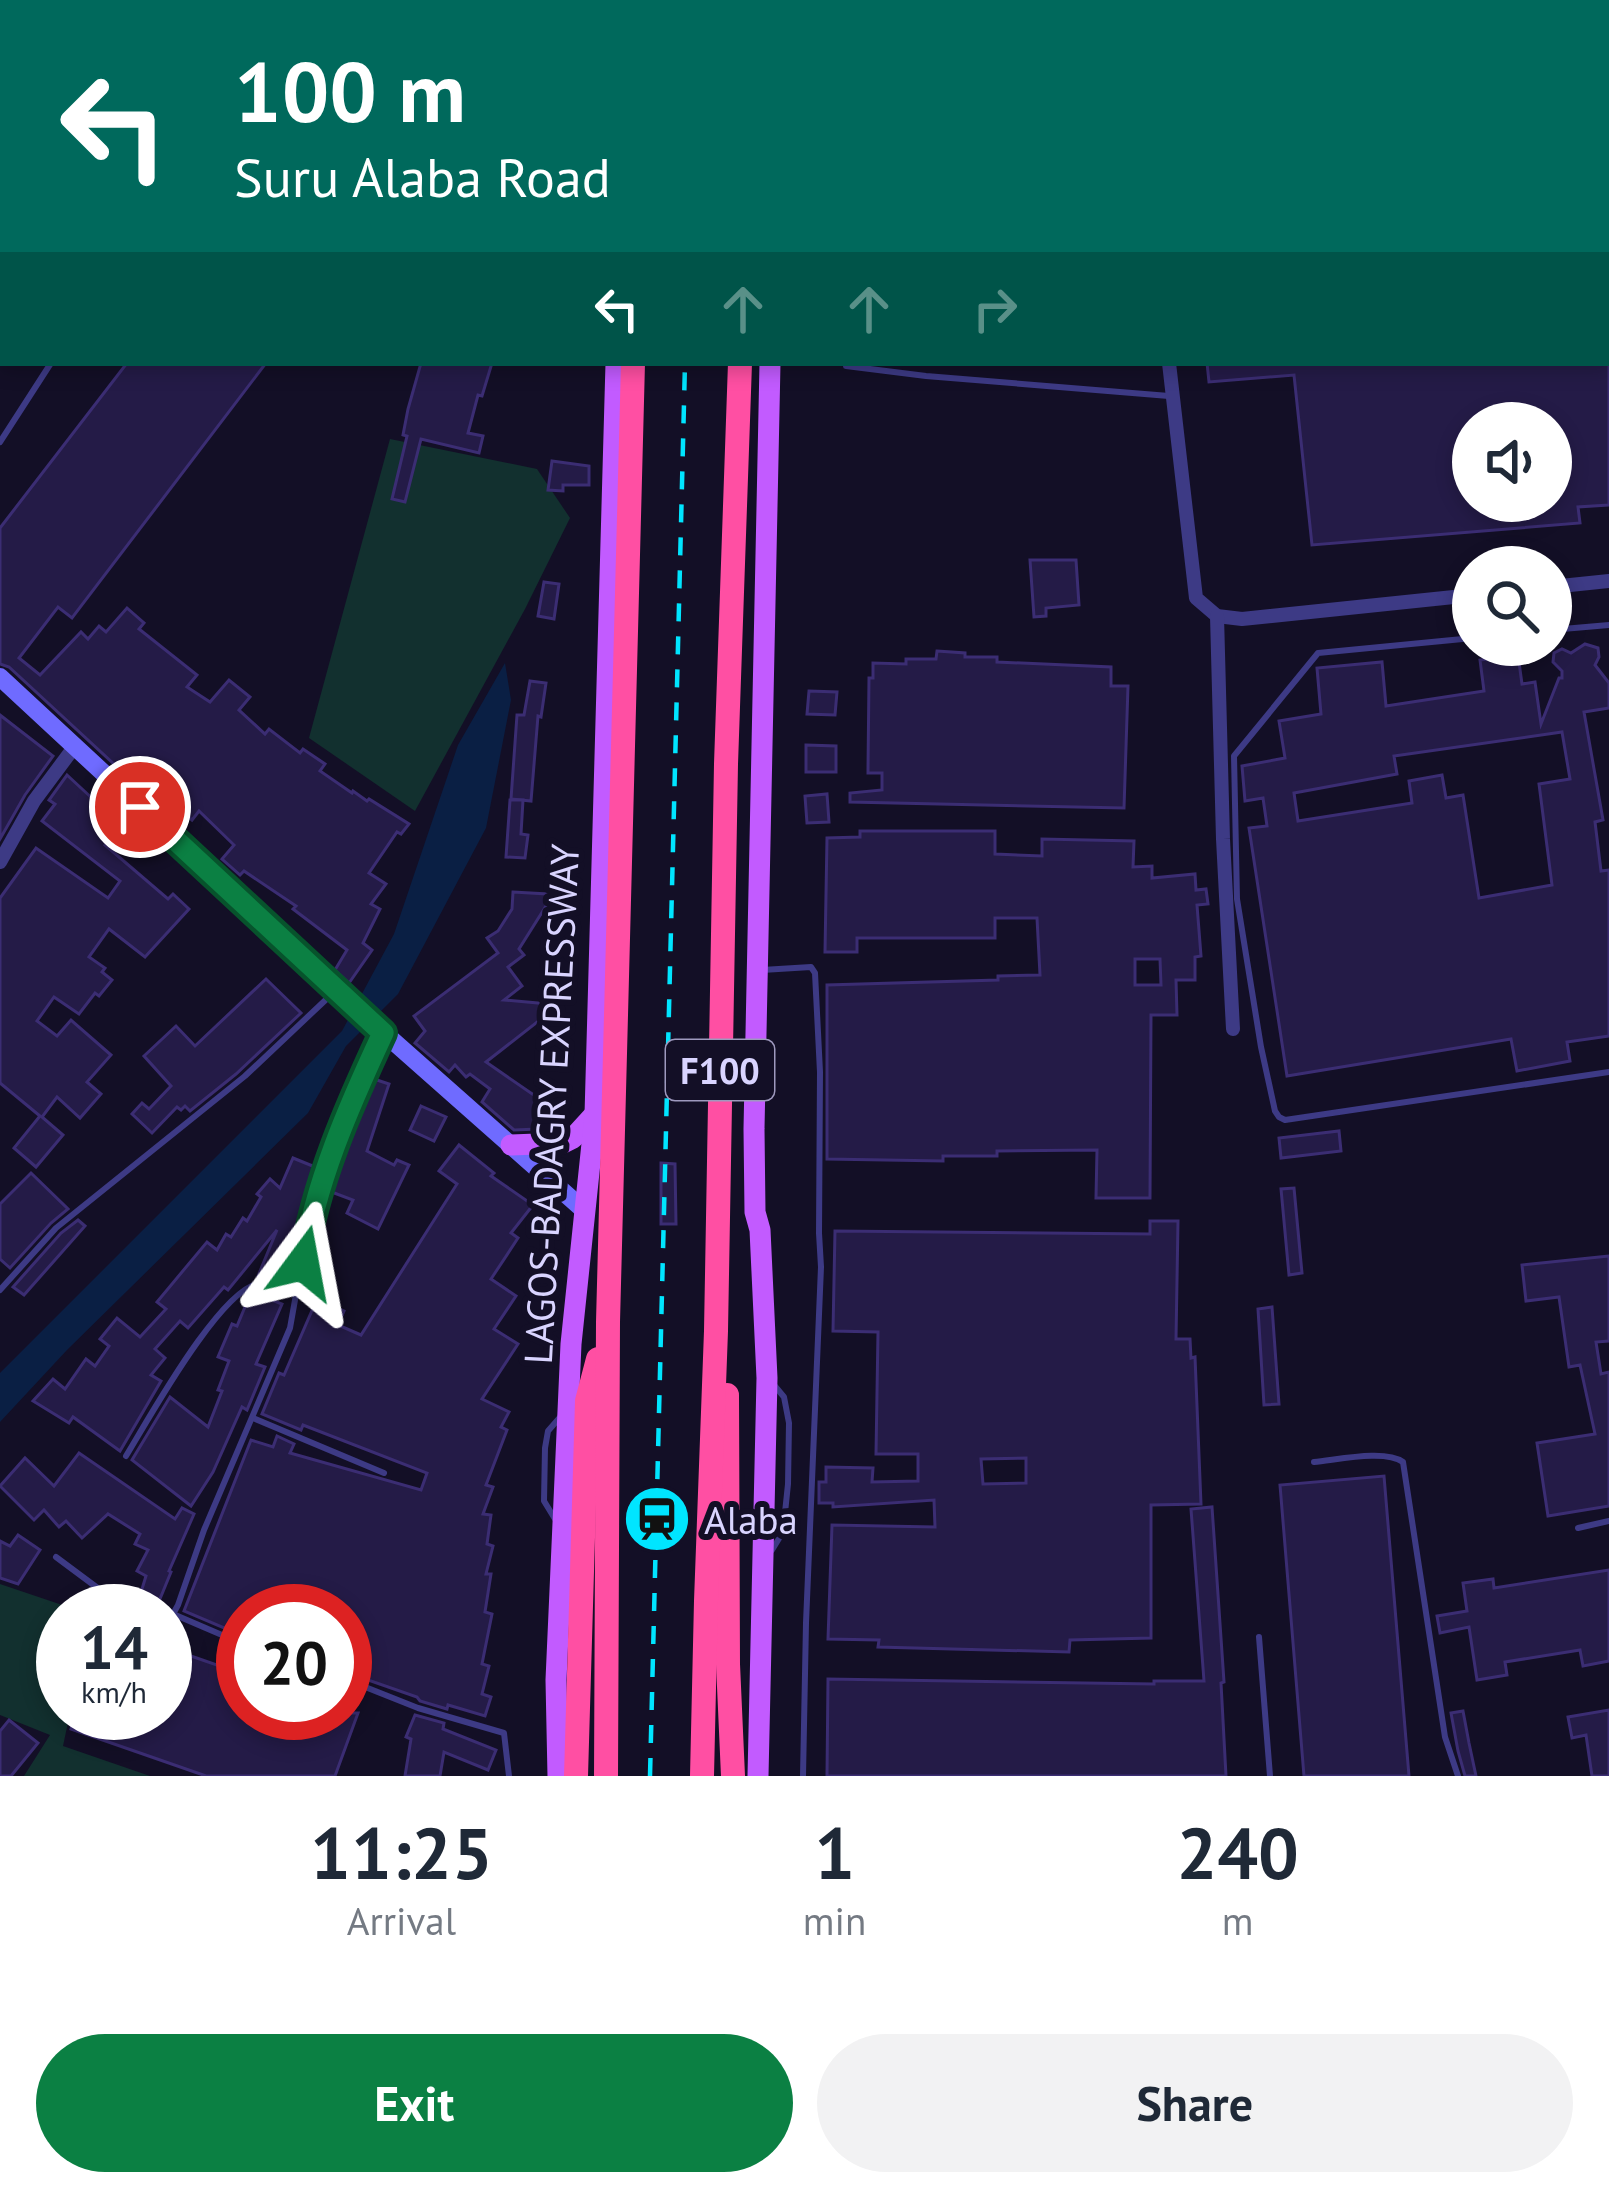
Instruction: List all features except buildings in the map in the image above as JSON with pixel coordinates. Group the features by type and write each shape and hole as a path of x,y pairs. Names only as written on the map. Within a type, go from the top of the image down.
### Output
{"highway":[{"name":"LAGOS-BADAGRY EXPRESSWAY","path":"606,1776 608,1322 633,366"},
{"name":"F100","path":"702,1776 740,366"},
{"path":"576,1776 587,1401 608,1322"},
{"path":"716,1331 729,1407 728,1664 733,1776"}],"main road":[{"name":"LAGOS-BADAGRY EXPRESSWAY","path":"558,1776 556,1680 571,1344 595,1115 616,366"},
{"path":"758,1776 767,1378 760,1230 755,1212 757,970 770,366"},
{"path":"511,1145 563,1143 595,1115"}],"street":[{"path":"1168,366 1196,598 1217,616 1242,619 1452,597"},
{"path":"1572,585 1609,581"},
{"path":"1217,616 1233,1029"},
{"path":"0,677 379,1029 585,1211"},
{"path":"0,862 34,801 75,746"}],"lane":[{"path":"0,442 49,366"},
{"path":"846,366 1173,397"},
{"path":"1572,628 1609,625"},
{"path":"1452,640 1318,653 1234,755 1237,899 1276,1111 1285,1120 1609,1072"},
{"path":"757,970 811,967 815,974 821,1268 803,1776"},
{"path":"0,1290 56,1228 344,995"},
{"path":"182,1584 290,1328 308,1233 379,1029"},
{"path":"126,1456 205,1330 241,1291 262,1282 298,1294"},
{"path":"253,1418 384,1473"},
{"path":"1314,1462 1383,1455 1403,1462 1445,1737 1458,1776"},
{"path":"1578,1528 1609,1521"},
{"path":"56,1557 92,1584"},
{"path":"1259,1637 1270,1776"},
{"path":"372,1690 504,1733 509,1776"}],"green space":[{"path":"390,439 537,469 570,518 415,811 309,738"},
{"path":"0,1584 36,1596 36,1729 0,1715"},
{"path":"47,1740 64,1740 63,1746 150,1776 24,1776"}],"water":[{"path":"505,663 511,700 486,828 398,994 346,1046 308,1113 0,1422 0,1373 342,1031 394,934 458,745"}],"railway":[{"path":"650,1776 685,366"}],"place":[{"name":"Alaba","path":"657,1519"}],"route":[{"path":"140,807 383,1033 348,1108 303,1263"}]}
